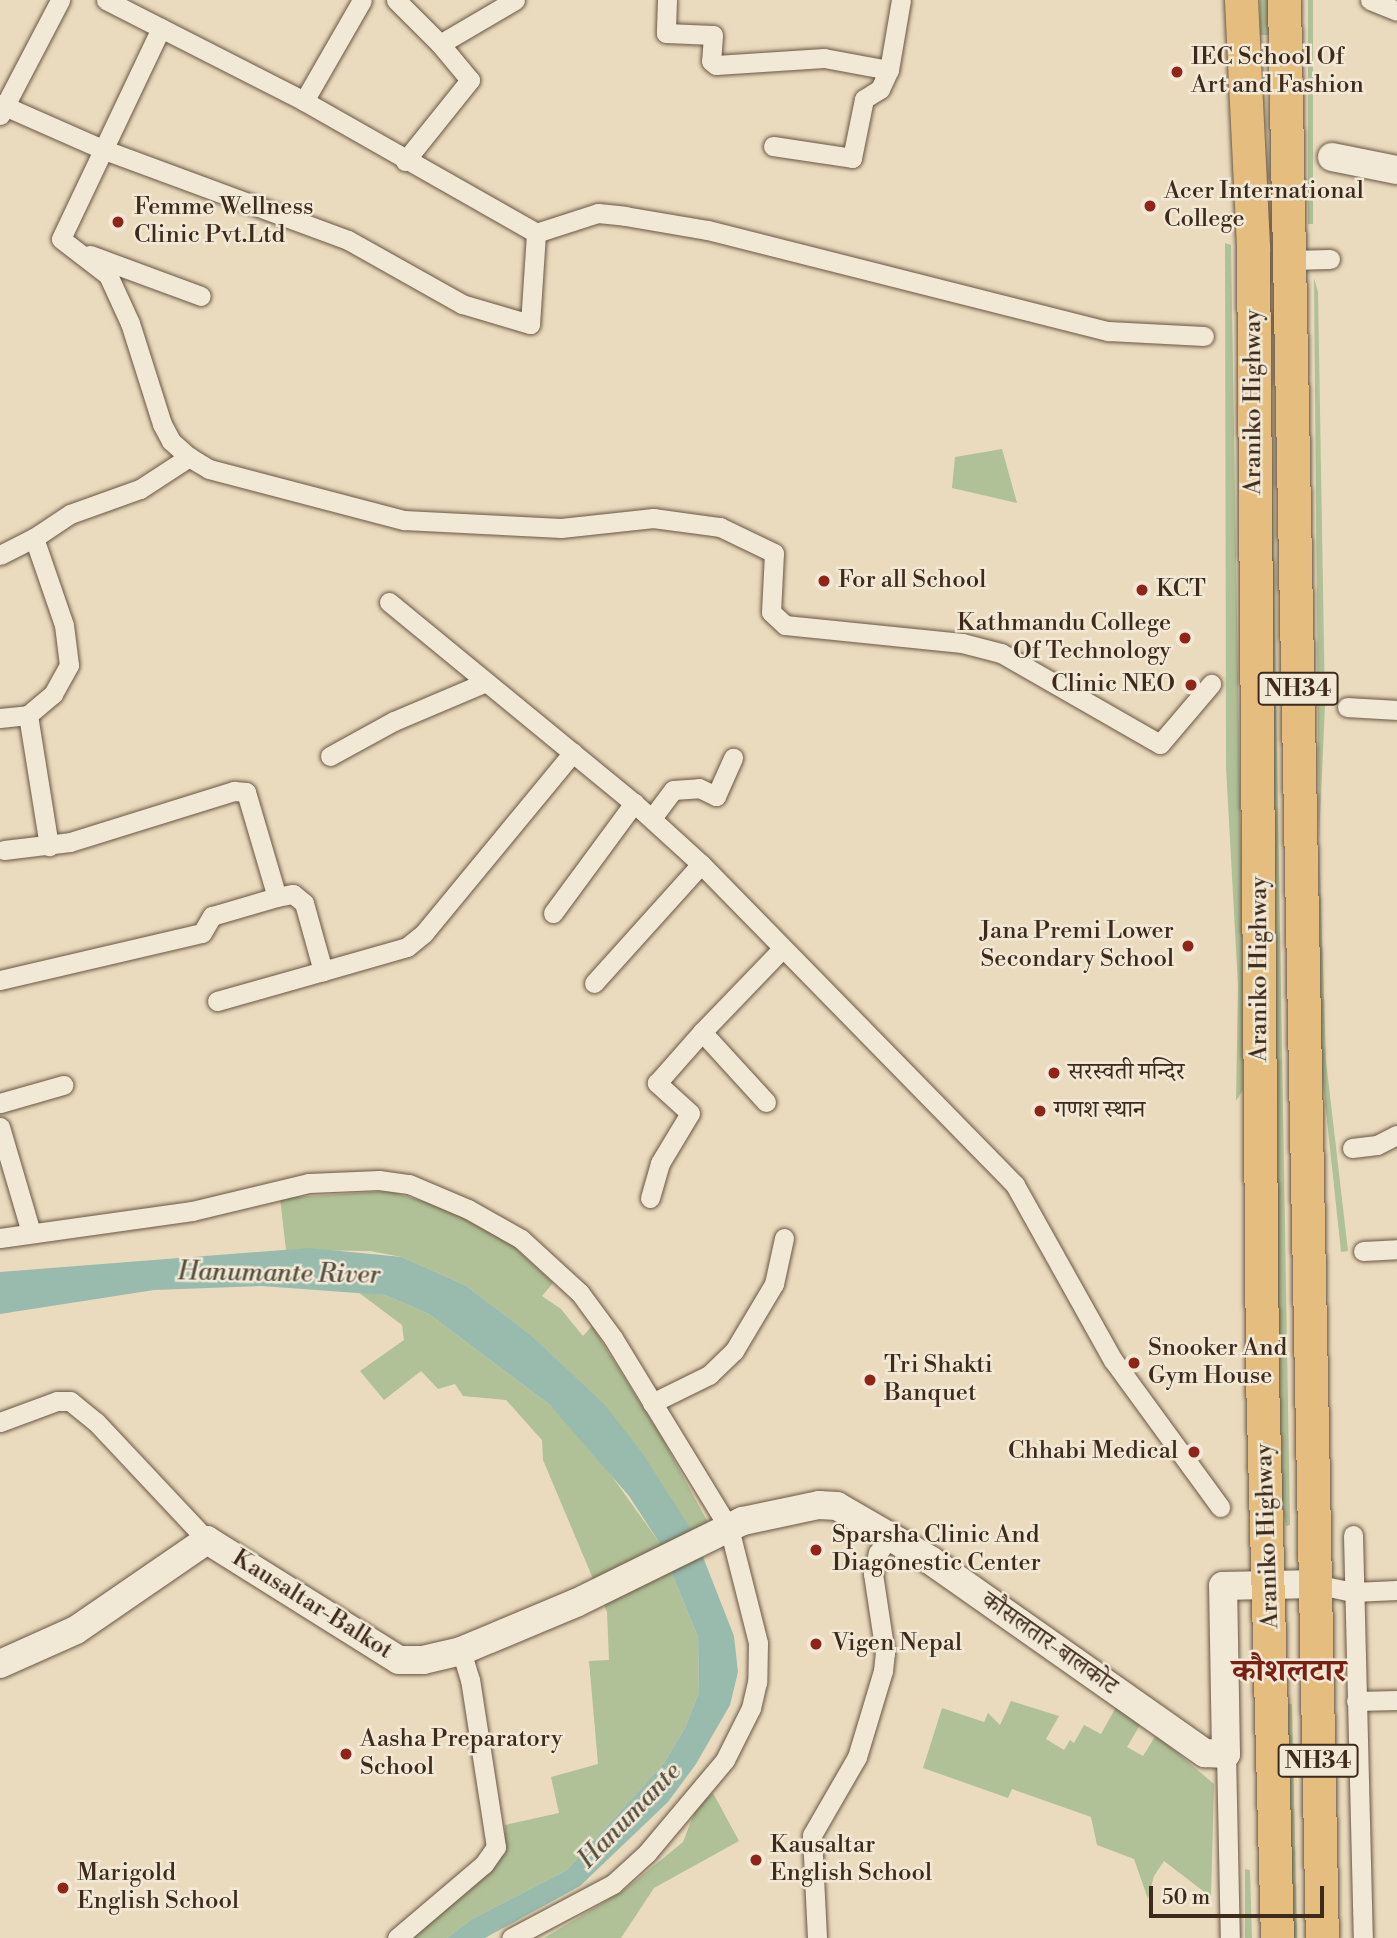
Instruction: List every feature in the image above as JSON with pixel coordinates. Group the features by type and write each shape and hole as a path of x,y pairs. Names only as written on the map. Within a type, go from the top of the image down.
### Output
{"highway":[{"name":"Araniko Highway","path":"1241,0 1253,248 1262,1378 1270,1586 1277,1938"},
{"name":"Araniko Highway","path":"1284,0 1322,1938"},
{"path":"1253,248 1289,260"}],"main road":[{"path":"1332,157 1397,170"},
{"name":"कौसलतार-बालकोट","path":"576,1603 758,1516 828,1506 854,1512 1205,1753 1226,1754"},
{"path":"0,1664 76,1630 207,1540"},
{"name":"Kausaltar-Balkot","path":"207,1540 399,1660 461,1651 576,1603"},
{"path":"1226,1754 1223,1586 1315,1584"}],"street":[{"path":"60,0 2,109 348,240 462,304 530,324 536,233"},
{"path":"106,0 304,102 536,233 598,213 625,216 708,230 1108,331 1204,336"},
{"path":"304,102 362,0"},
{"path":"396,0 440,44 470,80 405,161"},
{"path":"440,44 515,0"},
{"path":"667,0 667,33 713,36 711,61 716,65 824,58 889,70"},
{"path":"774,146 852,158 864,99 880,89 889,70 901,0"},
{"path":"1370,0 1397,11"},
{"path":"161,27 63,227 61,239 66,246 107,275 130,323 162,424 172,441 189,457 209,469 404,520 561,527 653,518 720,527 774,553 771,612 785,625 962,643 1001,653 1160,744 1211,684"},
{"path":"66,246 201,296"},
{"path":"1289,260 1330,259"},
{"path":"0,555 34,538 69,514 140,489 189,457"},
{"path":"0,719 28,715 53,694 69,664 64,625 34,538"},
{"path":"389,602 484,683 652,818 701,864 781,950 917,1081 1015,1185 1114,1360 1220,1507"},
{"path":"330,756 394,722 484,683"},
{"path":"1347,707 1397,710"},
{"path":"28,715 50,846"},
{"path":"216,1001 408,947 424,933 573,752"},
{"path":"652,818 673,790 699,789 716,796 733,758"},
{"path":"4,850 50,846 234,791 246,792 277,897"},
{"path":"553,913 634,803"},
{"path":"594,983 701,864"},
{"path":"0,980 202,933 212,916 293,894 304,903 323,971"},
{"path":"650,1198 660,1163 690,1113 657,1083 781,950"},
{"path":"702,1032 766,1102"},
{"path":"0,1103 63,1085"},
{"path":"0,1127 31,1232"},
{"path":"1352,1148 1377,1145 1397,1135"},
{"path":"0,1238 192,1211 309,1183 379,1180 409,1184 468,1209 521,1239 580,1293 652,1403 723,1532 758,1643 754,1695 742,1729 710,1779 647,1853 613,1884 512,1938"},
{"path":"652,1403 709,1375 734,1351 774,1284 784,1238"},
{"path":"1363,1251 1397,1249"},
{"path":"0,1422 57,1401 70,1401 96,1422 207,1540"},
{"path":"817,1938 812,1835 857,1758 883,1671 886,1653 873,1574 878,1553 890,1535"},
{"path":"1353,1535 1363,1938"},
{"path":"1315,1584 1353,1592 1397,1590"},
{"path":"397,1938 484,1864 496,1847 470,1680 461,1651"},
{"path":"1356,1701 1397,1700"},
{"path":"1226,1754 1230,1938"}],"shaded area":[{"path":"1260,0 1269,0 1269,35 1260,35"},
{"path":"1308,0 1313,0 1313,224 1308,224"},
{"path":"1225,243 1231,245 1243,987 1243,1090 1236,1101 1238,986 1226,767"},
{"path":"1314,278 1318,292 1325,705 1319,841"},
{"path":"1271,396 1290,1525 1286,1526 1281,1501 1267,543"},
{"path":"1002,449 1017,503 952,488 955,457"},
{"path":"1319,842 1326,1061 1348,1251 1341,1252 1321,1064"},
{"path":"388,1191 443,1207 481,1227 511,1244 553,1283 542,1296 561,1309 583,1336 592,1326 662,1438 711,1528 694,1534 605,1406 531,1335 465,1285 402,1257 370,1251 286,1250 280,1198"},
{"path":"358,1292 385,1295 429,1314 550,1405 596,1454 659,1542 698,1637 699,1692 685,1728 664,1763 567,1870 472,1919 447,1938 410,1938 505,1854 505,1825 559,1813 551,1777 598,1764 589,1661 609,1660 607,1612 543,1460 542,1440 506,1400 463,1396 455,1384 438,1389 421,1371 384,1400 360,1371 404,1340 402,1325"},
{"path":"1011,1701 1059,1716 1046,1739 1064,1750 1070,1740 1074,1743 1084,1725 1101,1734 1116,1707 1140,1725 1127,1747 1143,1756 1156,1735 1214,1784 1211,1897 1164,1861 1154,1876 1148,1899 1134,1859 1097,1845 1091,1817 1012,1789 1008,1798 923,1768 942,1708 984,1722 988,1713 1000,1725"},
{"path":"1288,1704 1292,1704 1297,1938 1288,1938"},
{"path":"713,1793 739,1841 654,1888 621,1938 544,1938 623,1891 683,1842 697,1806"},
{"path":"1245,1869 1250,1870 1252,1938 1245,1938"}],"water":[{"path":"309,1248 402,1257 465,1285 531,1335 605,1405 643,1454 694,1534 734,1636 738,1672 730,1705 696,1764 668,1802 580,1886 485,1938 447,1938 472,1919 567,1870 664,1763 685,1728 699,1692 698,1637 659,1542 629,1496 550,1405 429,1314 385,1295 261,1286 154,1290 0,1314 0,1272"}],"place":[{"name":"IEC School Of Art and Fashion","path":"1177,72"},
{"name":"Acer International College","path":"1150,206"},
{"name":"Femme Wellness Clinic Pvt.Ltd","path":"118,222"},
{"name":"For all School","path":"824,581"},
{"name":"KCT","path":"1142,590"},
{"name":"Kathmandu College Of Technology","path":"1185,638"},
{"name":"Clinic NEO","path":"1191,685"},
{"name":"Jana Premi Lower Secondary School","path":"1188,946"},
{"name":"सरस्वती मन्दिर","path":"1054,1073"},
{"name":"गणश स्थान","path":"1040,1111"},
{"name":"Snooker And Gym House","path":"1134,1363"},
{"name":"Tri Shakti Banquet","path":"870,1380"},
{"name":"Chhabi Medical","path":"1194,1452"},
{"name":"Sparsha Clinic And Diagonestic Center","path":"816,1550"},
{"name":"Vigen Nepal","path":"816,1644"},
{"name":"Aasha Preparatory School","path":"346,1754"},
{"name":"Kausaltar English School","path":"756,1860"},
{"name":"Marigold English School","path":"63,1888"}],"district":[{"name":"कौशलटार","path":"1289,1671"}],"water label":[{"name":"Hanumante River","path":"279,1274"},
{"name":"Hanumante","path":"630,1816"}]}
